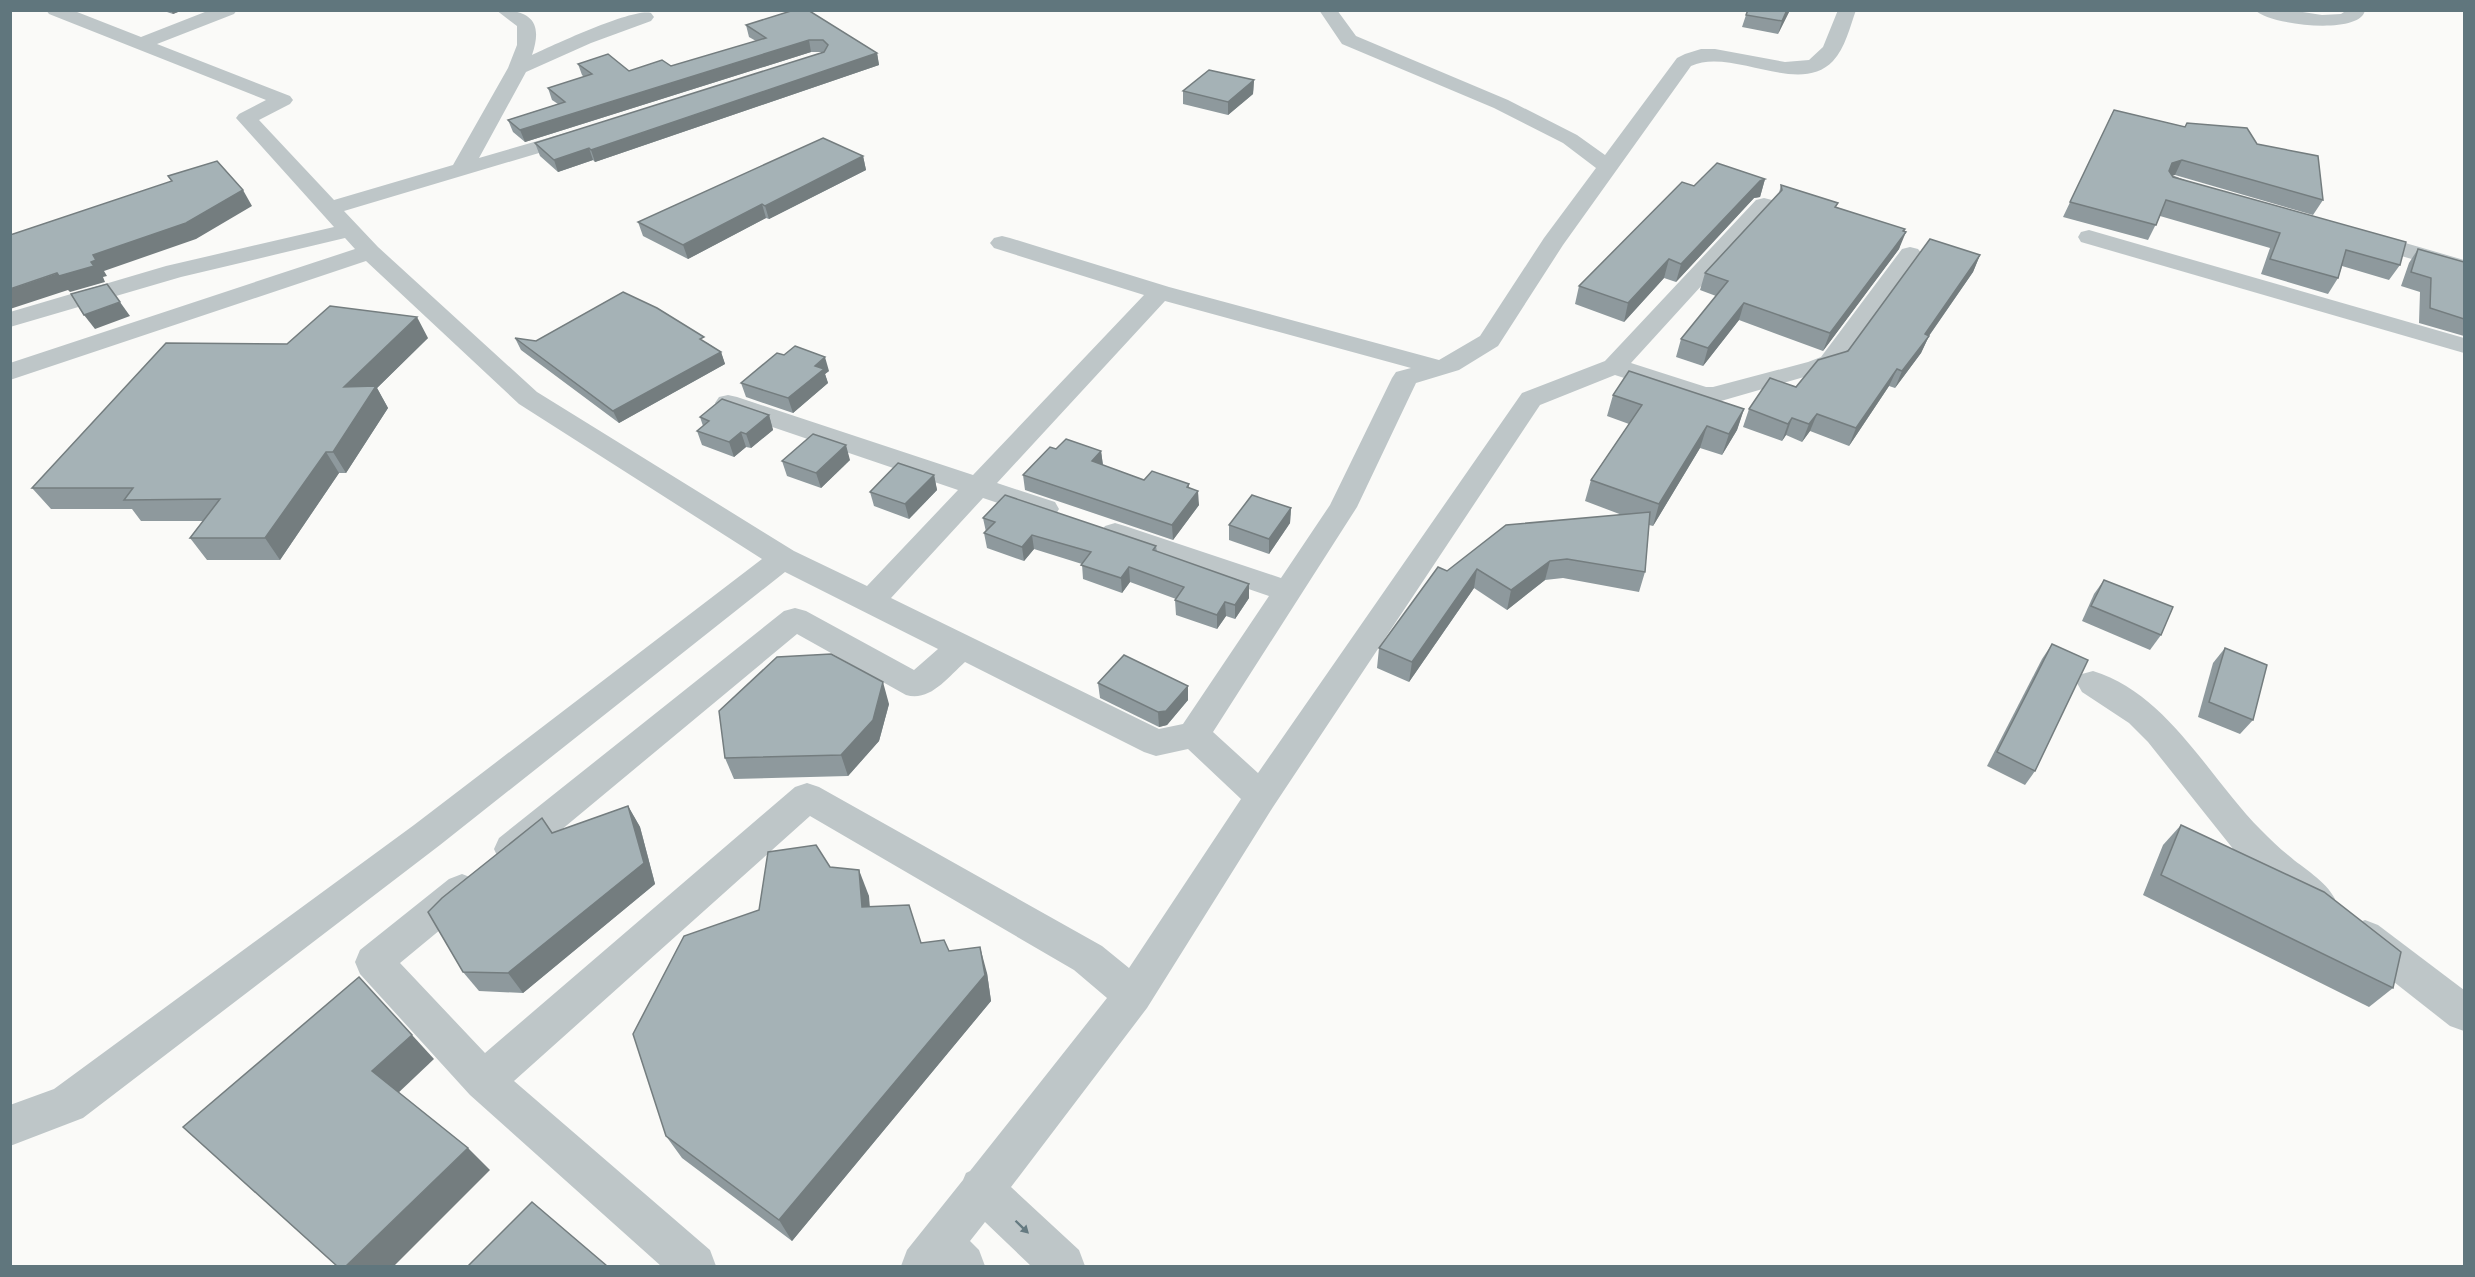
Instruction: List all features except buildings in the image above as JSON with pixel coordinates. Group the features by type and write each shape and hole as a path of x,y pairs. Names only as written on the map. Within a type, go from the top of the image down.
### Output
{"street":[{"path":"55,10 283,100 246,118 370,252 528,398 783,558 1156,744 1194,734 1343,507 1405,378 1450,365 1489,341 1552,243 1684,62 1700,55 1725,56 1787,68 1812,66 1825,58 1847,10"},
{"path":"140,44 228,10"},
{"path":"461,170 518,68 526,45 526,24 505,10"},
{"path":"1328,10 1349,40 1500,104 1570,139 1608,167"},
{"path":"2264,10 2330,21 2344,20 2356,14 2356,10"},
{"path":"518,68 584,39 645,17"},
{"path":"329,208 594,130"},
{"path":"943,1259 981,1188 1132,995 1262,797 1532,399 1614,366 1764,205"},
{"path":"10,320 174,271 350,230"},
{"path":"2342,232 2464,267"},
{"path":"2089,237 2464,346"},
{"path":"1002,243 1160,292 1440,368"},
{"path":"10,372 370,252"},
{"path":"1614,366 1704,395 1714,395 1817,368 1830,362 1910,254"},
{"path":"870,602 1160,292"},
{"path":"723,401 1287,591"},
{"path":"10,1126 69,1104 427,835 783,558"},
{"path":"694,1266 484,1081 374,962 795,619 917,686 961,646"},
{"path":"2093,683 2141,714 2247,839 2275,866 2464,1012"},
{"path":"1194,734 1262,797"},
{"path":"484,1081 807,797 1088,958 1132,995"},
{"path":"981,1188 1063,1266"}]}
